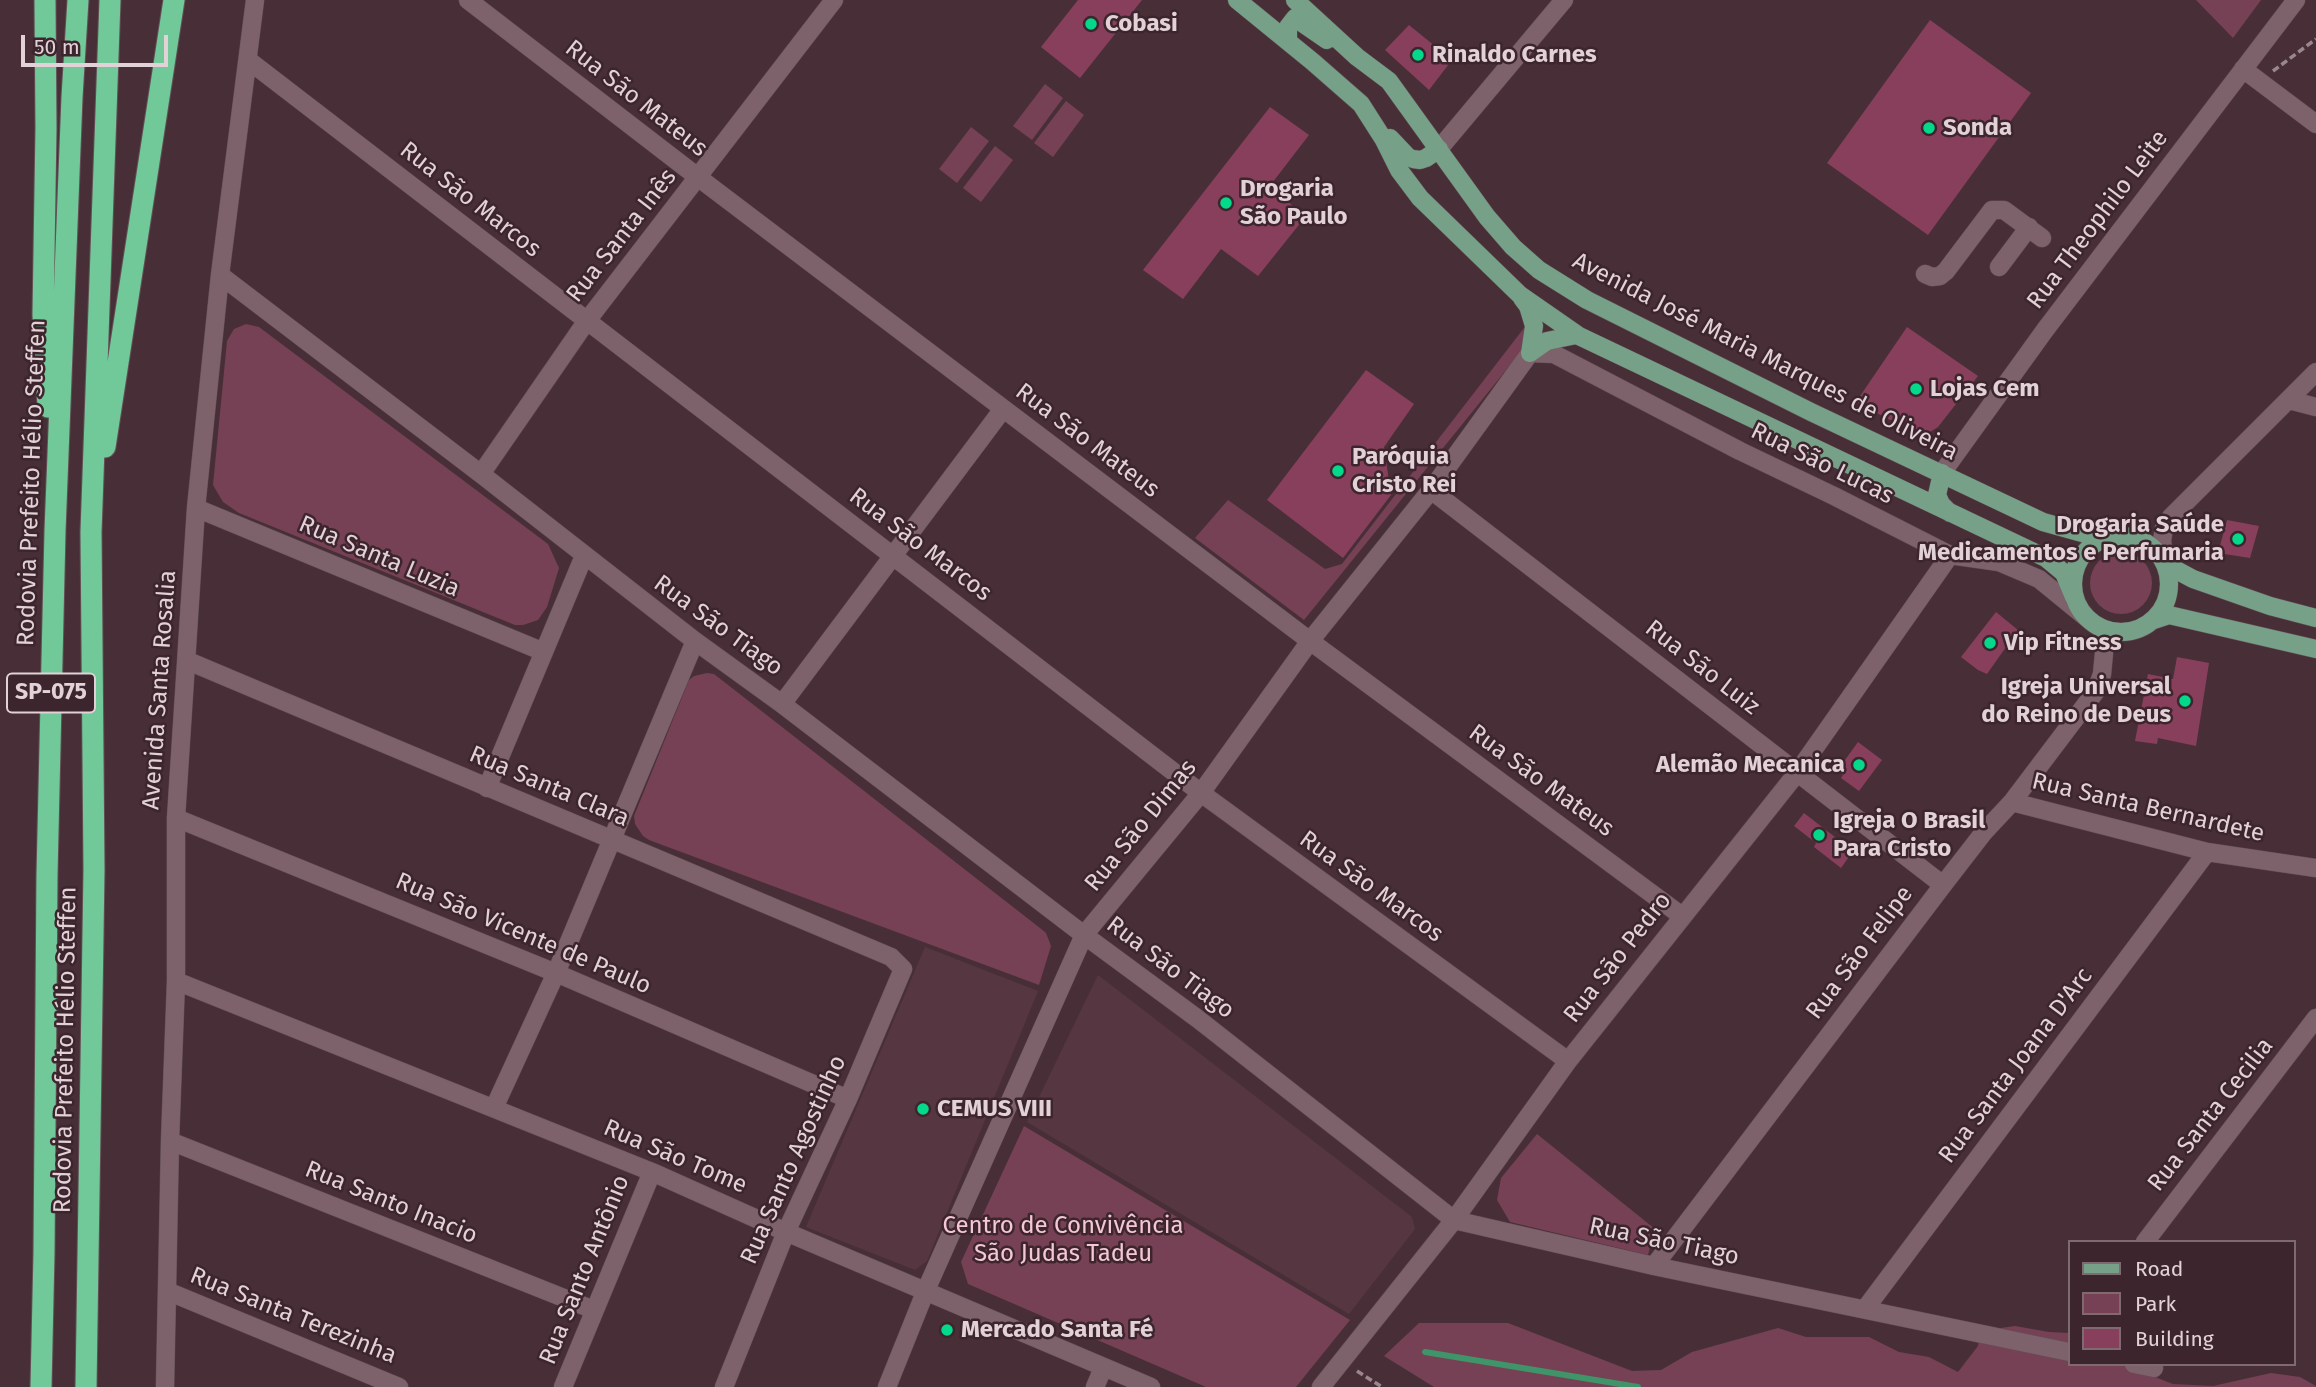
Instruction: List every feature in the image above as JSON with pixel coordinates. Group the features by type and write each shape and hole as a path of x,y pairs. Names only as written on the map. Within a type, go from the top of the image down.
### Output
{"highway":[{"path":"45,0 43,315 55,531"},
{"name":"Rodovia Prefeito Hélio Steffen","path":"41,1387 47,875 55,531 78,0"},
{"name":"Rodovia Prefeito Hélio Steffen","path":"86,1387 94,870 91,532 110,0"},
{"path":"91,532 174,0"}],"main road":[{"path":"1237,0 1288,40 1367,112 1408,157 1420,160 1439,149"},
{"name":"Avenida José Maria Marques de Oliveira","path":"1303,2 1357,57 1389,82 1467,191 1513,247 1549,276 1587,300 1811,412 2043,522 2086,534 2117,536"},
{"path":"1288,40 1288,27 1295,18 1339,49 1357,57"},
{"path":"1367,112 1399,170 1420,198 1520,295 1576,335 2053,562 2069,582 2074,597 2095,624 2126,632 2169,615 2316,649"},
{"path":"1520,295 1528,306 1534,326 1530,353"},
{"path":"1530,353 1547,341 1576,335"},
{"path":"1942,473 1938,500 1952,514"},
{"path":"2074,597 2074,571 2093,544 2117,536 2132,536 2146,541 2159,551 2169,579 2168,594 2154,620"},
{"path":"2165,564 2193,579 2270,606 2316,618"}],"street":[{"name":"Avenida Santa Rosalia","path":"165,1387 176,981 176,818 196,508 220,275 255,0"},
{"name":"Rua São Mateus","path":"468,0 1310,641 1682,916"},
{"name":"Rua Santa Inês","path":"481,474 586,322 834,0"},
{"path":"1439,149 1564,0"},
{"name":"Rua Theophilo Leite","path":"1942,473 2045,330 2297,0"},
{"name":"Rua São Marcos","path":"248,60 1200,793 1568,1061"},
{"path":"2244,69 2316,124"},
{"path":"1925,274 1940,276 1946,271 1992,210 2004,210 2036,232 1999,267"},
{"name":"Rua São Tiago","path":"220,275 695,641 782,704 1084,936 1198,1019 1454,1220 1654,1266 2067,1347"},
{"name":"Rua São Dimas","path":"887,1387 926,1290 1084,936 1200,793 1310,641 1431,490 1530,353"},
{"name":"Rua São Lucas","path":"1530,353 1554,354 1728,445 1950,555 1999,562 2039,579 2095,624"},
{"path":"2165,564 2162,541 2164,528 2171,517 2316,372"},
{"path":"2289,400 2316,407"},
{"path":"782,704 1003,409"},
{"name":"Rua São Luiz","path":"1431,490 1943,884"},
{"name":"Rua Santa Luzia","path":"196,508 544,652"},
{"name":"Rua São Pedro","path":"1321,1387 1454,1220 1568,1061 1797,773 1950,555"},
{"path":"487,788 584,556"},
{"name":"Rua São Felipe","path":"1654,1266 1943,884 1984,832 2012,802 2096,691 2102,674 2104,653 2095,624"},
{"path":"494,1108 556,973 695,641"},
{"name":"Rua Santa Clara","path":"188,661 891,957"},
{"name":"Rua Santa Bernardete","path":"2012,802 2207,852 2316,868"},
{"name":"Rua São Vicente de Paulo","path":"176,818 556,973 848,1099"},
{"name":"Rua Santa Joana D'Arc","path":"1865,1309 2207,852"},
{"name":"Rua Santo Agostinho","path":"724,1387 786,1232 848,1099 903,969 891,957"},
{"name":"Rua São Tome","path":"176,981 652,1172 1151,1387"},
{"name":"Rua Santa Cecilia","path":"2147,1240 2316,1018"},
{"name":"Rua Santo Inacio","path":"170,1141 594,1310"},
{"name":"Rua Santo Antônio","path":"563,1387 652,1172"},
{"name":"Rua Santa Terezinha","path":"167,1291 399,1387"},
{"path":"2144,1366 2154,1368"},
{"path":"1095,1387 1103,1368"}],"path":[{"path":"2259,81 2316,39"},
{"path":"1343,1360 1382,1387"}],"shaded area":[{"name":"CEMUS VIII","path":"925,947 1038,991 927,1261 915,1270 806,1227"},
{"path":"1098,975 1412,1217 1415,1229 1349,1314 1027,1122"}],"green space":[{"path":"2196,0 2261,0 2233,38"},
{"path":"1045,84 1063,98 1032,140 1013,126"},
{"path":"1066,101 1084,115 1053,157 1034,143"},
{"path":"971,127 989,141 957,183 939,169"},
{"path":"995,146 1013,160 981,202 963,188"},
{"path":"246,324 259,327 548,544 559,568 547,607 538,620 515,625 239,513 223,502 213,485 227,341 234,329"},
{"path":"1524,328 1532,338 1304,620 1195,538 1228,500 1325,569 1342,564"},
{"path":"2115,552 2127,552 2143,561 2150,571 2150,595 2143,605 2127,614 2115,614 2104,609 2095,600 2090,589 2090,577 2095,566 2104,557"},
{"path":"707,673 714,674 1046,933 1051,946 1039,985 643,836 635,824 634,816 689,680"},
{"name":"Centro de Convivência São Judas Tadeu","path":"1024,1126 1350,1320 1296,1387 1206,1387 968,1284 961,1262"},
{"path":"1537,1134 1655,1229 1648,1255 1510,1222 1497,1200 1501,1178"},
{"path":"1419,1323 1508,1323 1632,1371 1661,1370 1692,1352 1778,1328 1806,1337 1869,1337 1899,1352 1929,1357 1958,1372 1978,1346 1980,1331 2015,1326 2068,1333 2068,1366 2136,1366 2147,1374 2173,1384 2213,1386 2271,1373 2300,1377 2316,1386 1434,1387 1384,1356"}],"building":[{"name":"Cobasi","path":"1078,0 1142,0 1080,78 1041,47"},
{"name":"Sonda","path":"1930,20 2031,93 1928,235 1827,163"},
{"name":"Rinaldo Carnes","path":"1409,25 1452,60 1429,90 1385,50"},
{"name":"Drogaria São Paulo","path":"1270,107 1309,135 1269,187 1306,216 1258,276 1221,249 1183,299 1143,270"},
{"name":"Lojas Cem","path":"1907,327 1978,376 1938,427 1930,432 1911,431 1856,402"},
{"name":"Paróquia Cristo Rei","path":"1366,370 1414,404 1384,447 1391,495 1343,558 1267,500"},
{"name":"Drogaria Saúde Medicamentos e Perfumaria","path":"2227,520 2259,526 2250,558 2218,553"},
{"name":"Vip Fitness","path":"1996,612 2018,630 1987,674 1961,657"},
{"name":"Igreja Universal do Reino de Deus","path":"2177,657 2209,663 2196,746 2158,738 2157,744 2135,741 2148,674 2173,679"},
{"name":"Alemão Mecanica","path":"1858,742 1882,760 1859,791 1841,778 1843,775 1837,771"},
{"name":"Igreja O Brasil Para Cristo","path":"1804,813 1853,851 1841,868 1814,847 1816,843 1794,826"}],"waterway":[{"path":"1425,1352 1638,1387"}],"place":[{"name":"Cobasi","path":"1091,24"},
{"name":"Rinaldo Carnes","path":"1418,55"},
{"name":"Sonda","path":"1929,128"},
{"name":"Drogaria São Paulo","path":"1226,203"},
{"name":"Lojas Cem","path":"1916,389"},
{"name":"Paróquia Cristo Rei","path":"1338,471"},
{"name":"Drogaria Saúde Medicamentos e Perfumaria","path":"2238,539"},
{"name":"Vip Fitness","path":"1990,643"},
{"name":"Igreja Universal do Reino de Deus","path":"2185,701"},
{"name":"Alemão Mecanica","path":"1859,765"},
{"name":"Igreja O Brasil Para Cristo","path":"1819,835"},
{"name":"CEMUS VIII","path":"923,1109"},
{"name":"Mercado Santa Fé","path":"947,1330"}]}
